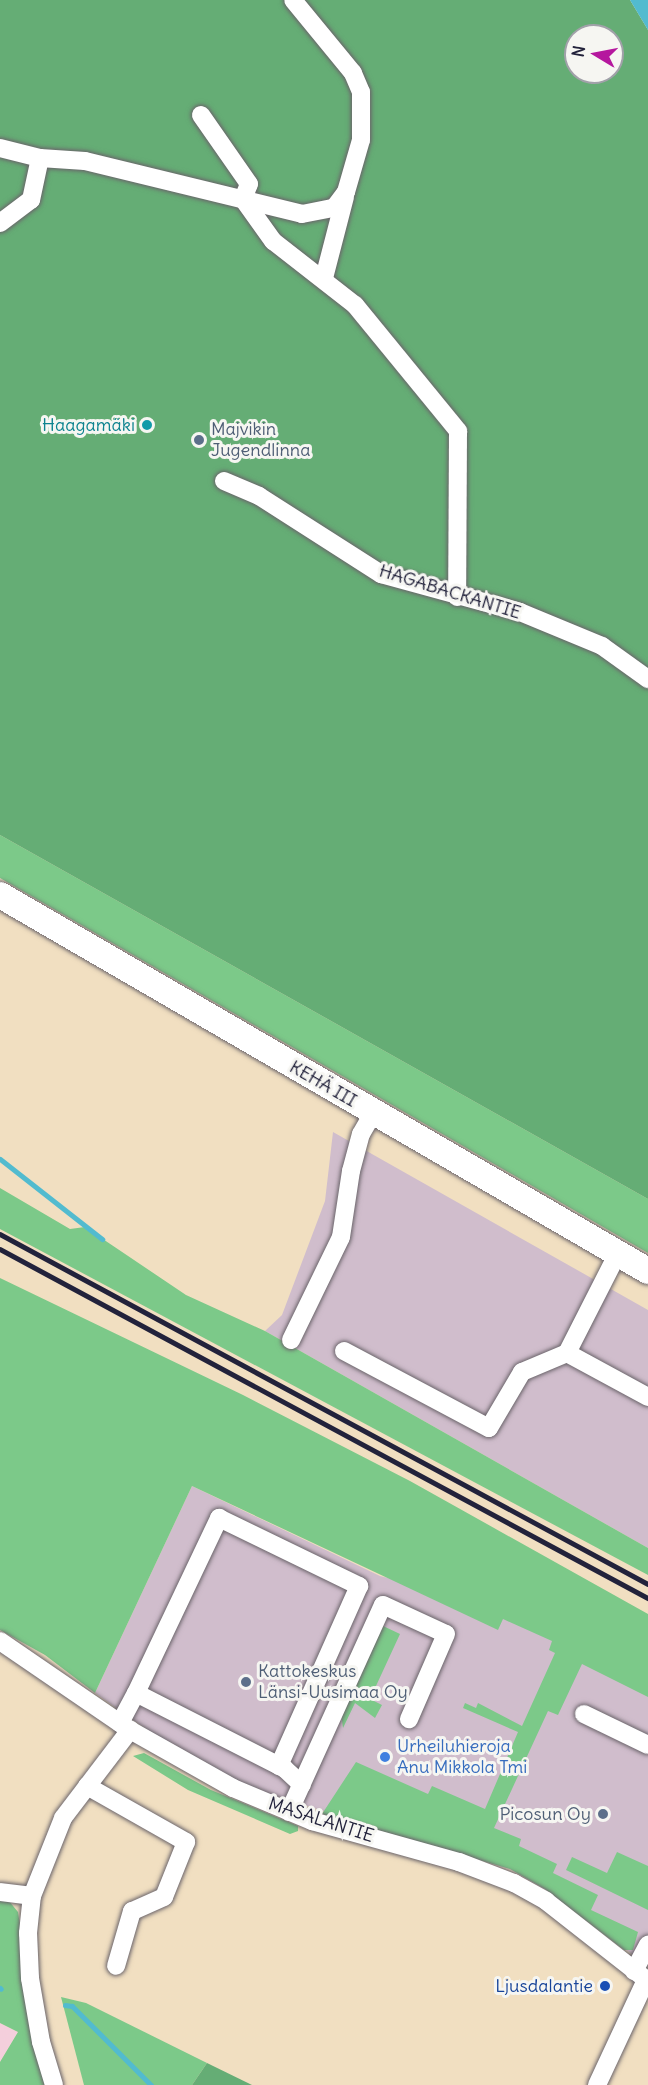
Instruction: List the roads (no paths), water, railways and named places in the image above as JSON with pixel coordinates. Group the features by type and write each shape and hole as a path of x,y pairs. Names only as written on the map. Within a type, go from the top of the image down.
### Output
{"highway":[{"name":"KEHÄ III","path":"0,895 648,1271"}],"street":[{"path":"292,0 352,73 361,92 361,140 324,278"},
{"path":"201,114 249,184 243,199"},
{"path":"0,148 40,158 85,161 302,214 334,208 346,192"},
{"path":"0,223 31,201 40,158"},
{"path":"243,199 273,241 324,278 355,305 458,431 457,597"},
{"name":"HAGABACKANTIE","path":"224,481 259,496 381,574 457,597 520,612 602,646 648,679"},
{"path":"291,1340 341,1237 351,1171 361,1134 374,1113"},
{"path":"344,1351 489,1428 522,1372 567,1353 618,1253"},
{"path":"567,1353 648,1397"},
{"path":"54,2085 41,2042 30,1978 28,1933 32,1896 63,1818 87,1786 125,1727 136,1693 219,1518 359,1586 279,1766"},
{"path":"290,1812 383,1605 446,1634 409,1719"},
{"name":"MASALANTIE","path":"0,1641 125,1727 233,1788 290,1812 459,1862 514,1883 546,1901 643,1978"},
{"path":"136,1693 279,1766 302,1785"},
{"path":"584,1714 648,1745"},
{"path":"87,1786 186,1842 164,1898 132,1911 116,1966"},
{"path":"0,1892 32,1896"},
{"path":"597,2085 643,1978 648,1945"}],"water":[{"path":"630,0 648,0 648,30"}],"waterway":[{"path":"0,1159 102,1239"},
{"path":"65,2005 72,2006 151,2085"}],"railway":[{"path":"0,1234 648,1584"},
{"path":"0,1249 648,1598"}],"place":[{"name":"Haagamäki","path":"147,425"},
{"name":"Majvikin Jugendlinna","path":"199,440"},
{"name":"Kattokeskus Länsi-Uusimaa Oy","path":"246,1682"},
{"name":"Urheiluhieroja Anu Mikkola Tmi","path":"385,1757"},
{"name":"Picosun Oy","path":"603,1814"},
{"name":"Ljusdalantie","path":"605,1986"}]}
